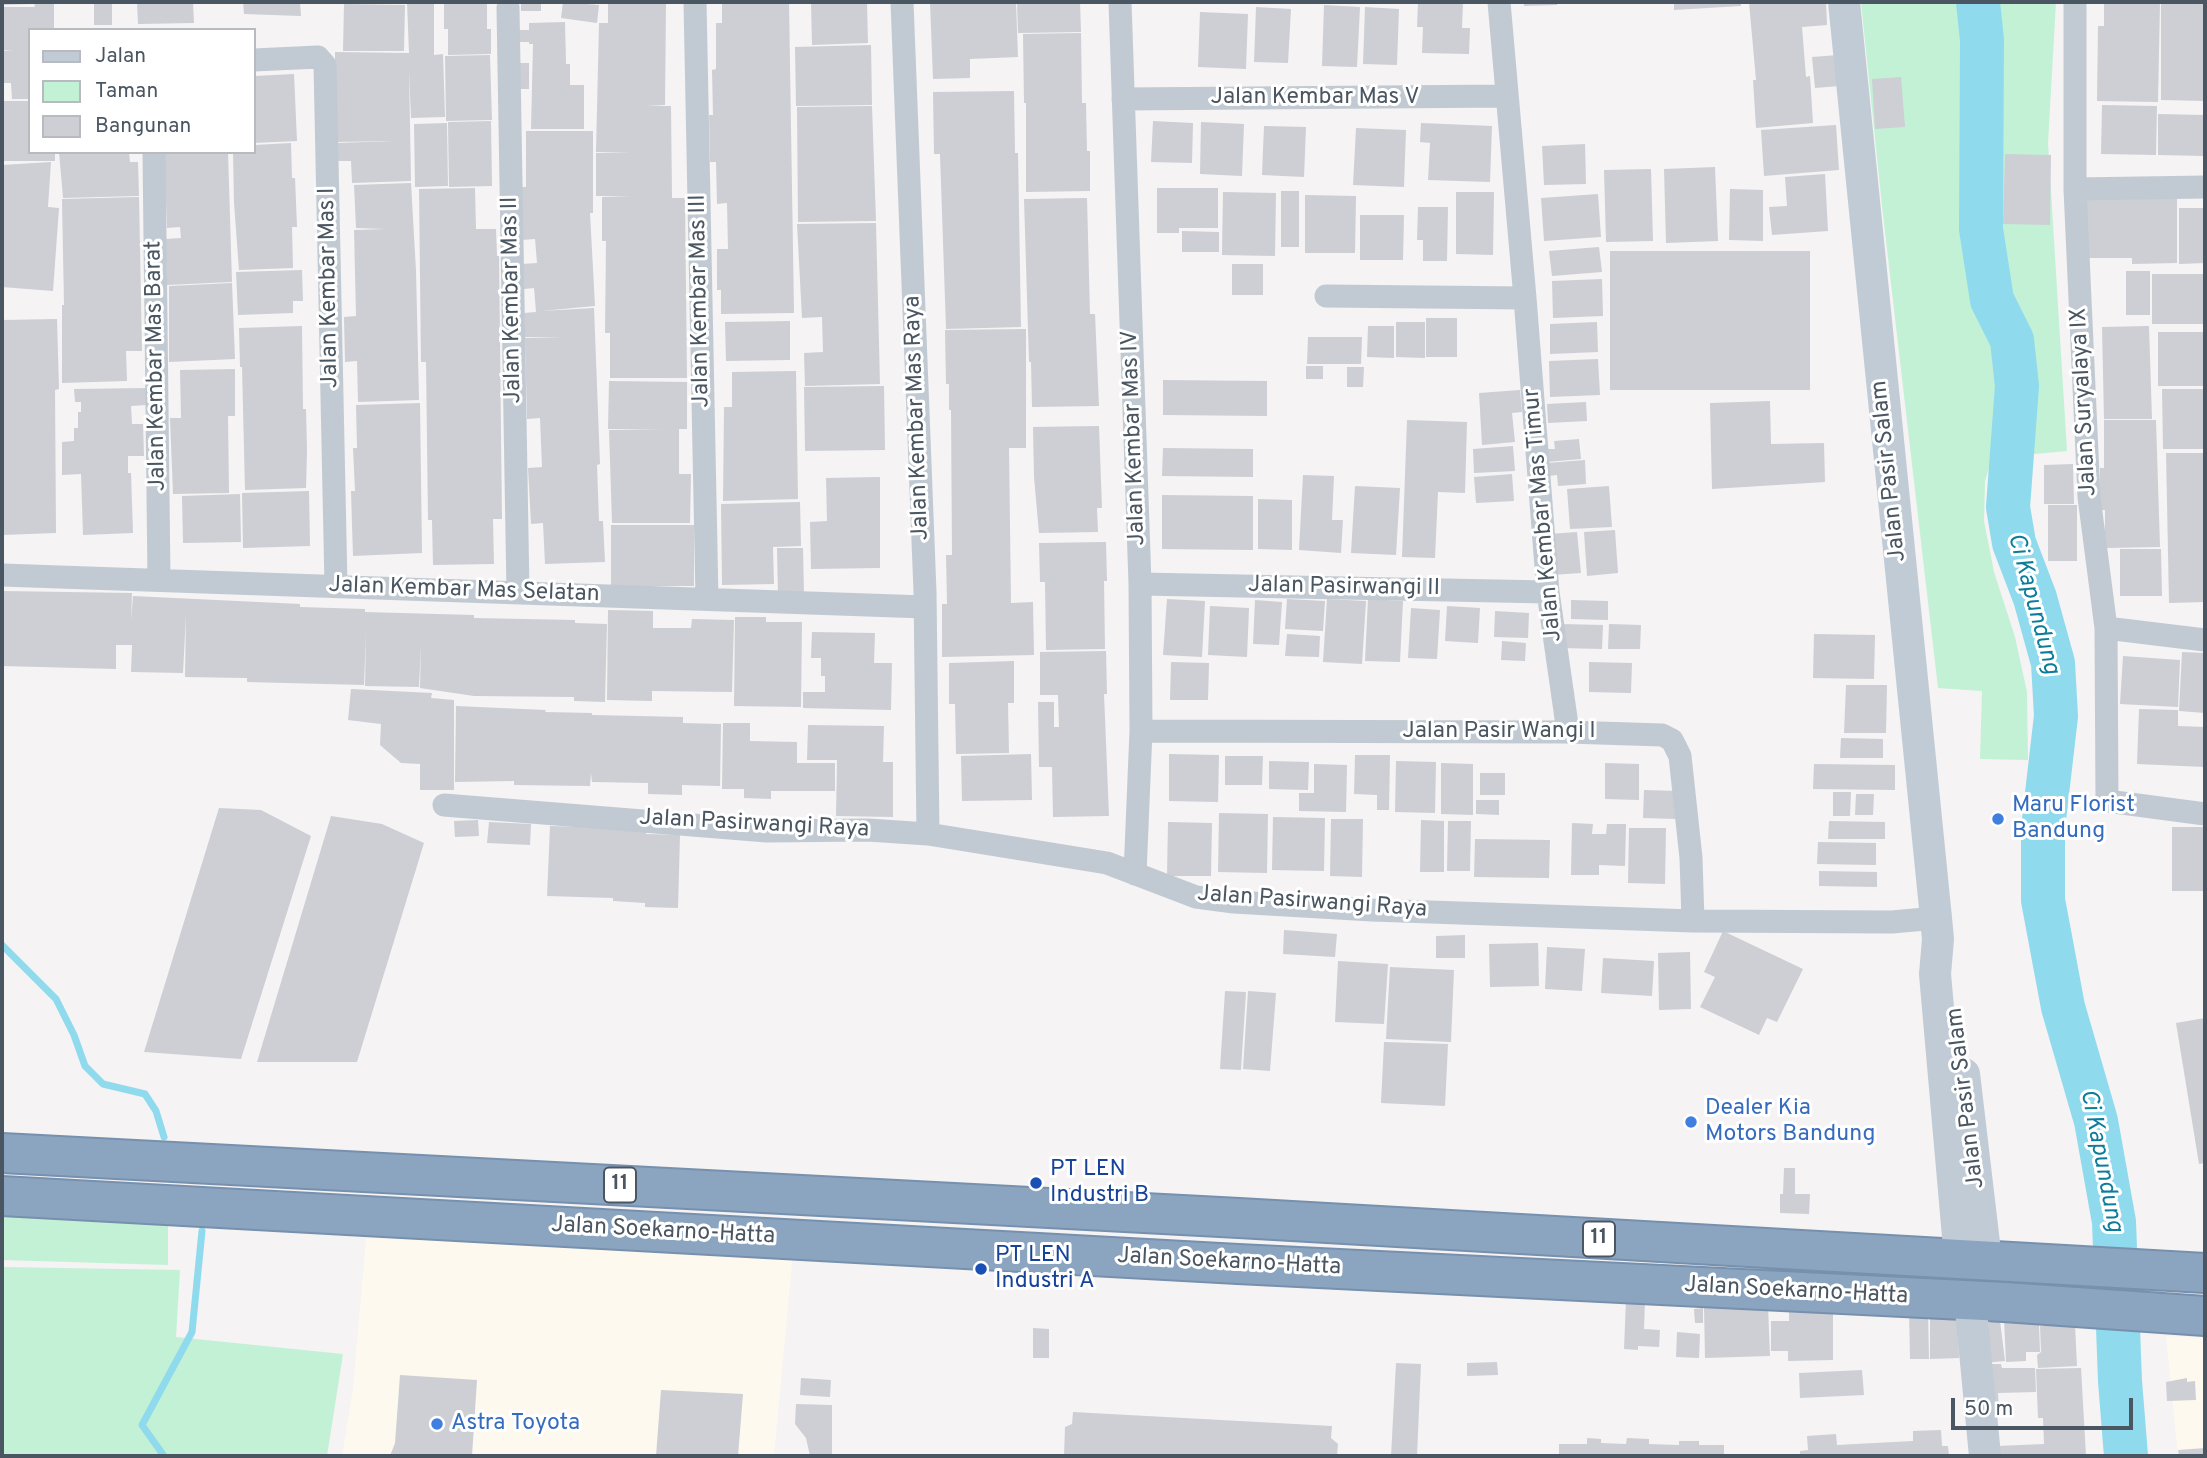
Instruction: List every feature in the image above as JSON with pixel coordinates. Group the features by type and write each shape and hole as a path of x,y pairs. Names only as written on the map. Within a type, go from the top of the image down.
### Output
{"highway":[{"name":"Jalan Soekarno-Hatta","path":"2,1153 1239,1218 2191,1272"},
{"name":"Jalan Soekarno-Hatta","path":"2,1196 1238,1264 1987,1301 2190,1315"},
{"path":"1238,1264 1239,1218"}],"street":[{"name":"Jalan Kembar Mas III","path":"695,2 707,599"},
{"name":"Jalan Kembar Mas Raya","path":"902,2 925,607 928,834"},
{"name":"Jalan Kembar Mas IV","path":"1120,2 1140,584 1142,731 1135,874"},
{"name":"Jalan Kembar Mas Timur","path":"1499,2 1548,592 1568,732"},
{"name":"Jalan Pasir Salam","path":"1844,2 1937,928 1953,973 1990,1261"},
{"name":"Jalan Suryalaya IX","path":"2074,2 2075,190 2089,497 2106,628 2108,801 2205,814"},
{"name":"Jalan Kembar Mas II","path":"508,8 519,593"},
{"name":"Jalan Kembar Mas I","path":"256,60 318,57 325,65 336,586"},
{"name":"Jalan Kembar Mas V","path":"1123,99 1507,96"},
{"name":"Jalan Kembar Mas Barat","path":"154,154 159,580"},
{"path":"2075,190 2205,187"},
{"path":"1326,296 1525,298"},
{"name":"Jalan Kembar Mas Selatan","path":"2,575 925,607"},
{"name":"Jalan Pasirwangi II","path":"1140,584 1548,592"},
{"path":"2106,628 2205,639"},
{"name":"Jalan Pasir Wangi I","path":"1142,731 1662,734 1672,740 1680,756 1691,858 1693,921"},
{"name":"Jalan Pasirwangi Raya","path":"444,805 767,831 868,830 928,834 1107,863 1196,897 1234,902 1372,910 1693,921 1892,922 1937,928"},
{"path":"1985,1456 1987,1301"}],"shaded area":[{"path":"366,1238 793,1253 774,1456 342,1456 353,1388"},
{"path":"2166,1336 2205,1338 2205,1456 2178,1456"}],"green space":[{"path":"1861,2 2056,2 2048,143 2067,451 1992,458 1985,481 1984,521 1994,572 2015,637 2027,692 2028,760 1980,759 1982,691 1938,688"},
{"path":"2,1215 168,1224 168,1265 2,1260"},
{"path":"2,1267 180,1270 176,1337 343,1354 327,1456 2,1456"}],"building":[{"path":"2,2 33,2 33,4 2,5"},
{"path":"34,2 54,2 54,28 28,28 28,99 12,99 11,83 2,83 2,51 13,50 2,50 2,7 35,7"},
{"path":"94,2 112,2 112,25 94,25"},
{"path":"137,2 193,2 194,23 138,24"},
{"path":"243,2 300,2 301,16 244,14"},
{"path":"407,2 434,2 434,55 443,54 445,117 411,118 409,69 411,181 352,183 351,161 336,161 336,143 394,141 335,142 335,52 409,53"},
{"path":"444,2 487,2 491,54 448,55"},
{"path":"521,2 541,2 541,11 521,11"},
{"path":"563,2 599,5 597,23 561,18"},
{"path":"608,2 666,2 665,105 646,106 671,106 672,198 685,198 687,378 610,378 610,333 605,333 606,241 602,241 602,197 631,196 596,196 596,153 631,153 596,152 599,23 608,23"},
{"path":"722,2 789,2 794,313 721,314 721,290 717,290 717,249 728,249 727,203 717,204 716,162 710,162 709,115 713,115 712,70 716,69 716,23 722,23"},
{"path":"811,2 867,2 868,43 812,45"},
{"path":"930,2 1016,2 1018,57 970,59 970,78 933,79"},
{"path":"1017,2 1080,2 1081,32 1018,33"},
{"path":"1418,2 1463,3 1462,28 1470,28 1469,54 1422,53 1423,27 1417,27"},
{"path":"1524,2 1557,2 1557,5 1524,6"},
{"path":"1674,2 1741,2 1741,6 1674,10"},
{"path":"1749,2 1826,2 1827,25 1802,27 1806,77 1810,76 1813,123 1756,128 1753,80 1756,80"},
{"path":"2104,2 2160,2 2158,102 2097,101 2098,26 2104,26"},
{"path":"2161,2 2205,2 2205,101 2161,100"},
{"path":"344,4 405,5 404,51 343,51"},
{"path":"1324,5 1360,7 1357,67 1322,66"},
{"path":"1256,7 1291,9 1288,63 1254,62"},
{"path":"1365,7 1399,9 1397,65 1363,64"},
{"path":"1200,12 1248,14 1246,69 1198,67"},
{"path":"565,22 566,64 570,64 570,85 584,85 584,129 531,129 533,44 514,42 514,30 529,30 529,23"},
{"path":"1081,33 1082,103 1086,103 1090,191 1026,192 1023,34"},
{"path":"871,45 872,105 796,106 795,47"},
{"path":"490,55 492,120 446,121 445,56"},
{"path":"1838,55 1840,86 1815,88 1812,57"},
{"path":"515,63 529,63 529,89 515,89"},
{"path":"294,74 297,141 256,143 256,76"},
{"path":"1901,77 1905,127 1875,129 1872,79"},
{"path":"1014,91 1015,153 1018,153 1021,327 946,329 940,154 934,154 933,92"},
{"path":"2,101 28,101 28,154 55,154 55,161 2,161"},
{"path":"2102,105 2157,106 2156,155 2101,154"},
{"path":"872,106 876,221 798,222 797,107"},
{"path":"2158,114 2205,115 2205,156 2158,155"},
{"path":"491,121 492,186 449,187 448,122"},
{"path":"1153,121 1193,123 1192,163 1151,162"},
{"path":"1201,122 1244,124 1242,176 1200,174"},
{"path":"447,123 448,186 415,187 414,124"},
{"path":"1421,123 1492,126 1490,182 1428,180 1430,143 1420,142"},
{"path":"1836,125 1839,170 1764,176 1761,130"},
{"path":"1264,126 1306,127 1304,177 1262,175"},
{"path":"1356,128 1406,130 1404,187 1353,185"},
{"path":"526,131 593,131 593,213 590,213 595,306 541,311 594,308 600,464 597,465 599,521 603,521 605,562 545,564 543,523 531,524 528,468 542,467 540,418 527,419 525,338 563,337 525,337 524,313 536,312 534,288 524,289 522,264 537,263 535,239 522,240 521,187 526,187"},
{"path":"291,143 297,227 292,227 293,268 239,270 233,154 256,154 256,145"},
{"path":"1585,144 1586,184 1544,185 1542,146"},
{"path":"59,154 129,154 130,162 138,162 139,196 63,198"},
{"path":"164,154 228,154 232,282 167,285 165,239 181,238 180,227 167,228"},
{"path":"2005,154 2051,155 2050,225 2003,224"},
{"path":"51,162 48,207 59,208 53,291 2,287 2,165"},
{"path":"1715,167 1718,241 1666,243 1664,169"},
{"path":"1651,169 1653,241 1606,242 1604,170"},
{"path":"1825,174 1828,231 1772,235 1769,207 1787,206 1785,177"},
{"path":"411,183 419,400 358,402 357,361 345,362 344,317 356,316 354,230 385,229 356,228 354,185"},
{"path":"475,188 476,229 496,229 499,256 502,519 493,519 494,564 433,565 432,520 428,520 426,362 421,362 419,189"},
{"path":"1157,188 1218,188 1218,228 1179,228 1179,233 1157,233"},
{"path":"1730,189 1763,190 1763,241 1729,240"},
{"path":"1281,191 1299,191 1299,247 1281,247"},
{"path":"1223,192 1276,193 1275,256 1222,255"},
{"path":"1456,192 1494,192 1493,255 1456,254"},
{"path":"1598,194 1601,237 1544,241 1541,198"},
{"path":"1305,195 1356,196 1355,253 1305,253"},
{"path":"2082,195 2177,197 2177,263 2132,264 2132,258 2082,258"},
{"path":"139,197 142,351 126,351 127,381 62,383 62,199"},
{"path":"1087,198 1090,314 1095,314 1099,406 1032,407 1024,199"},
{"path":"1418,207 1448,207 1447,261 1423,261 1423,240 1417,240"},
{"path":"2179,208 2205,208 2205,263 2179,264"},
{"path":"1360,215 1404,215 1403,260 1360,260"},
{"path":"876,223 880,384 805,386 804,353 823,352 822,317 802,318 797,224"},
{"path":"1182,231 1219,232 1219,252 1182,252"},
{"path":"1599,247 1602,272 1552,276 1549,251"},
{"path":"1610,251 1810,251 1810,390 1610,390"},
{"path":"1232,264 1263,264 1263,295 1232,295"},
{"path":"302,270 303,301 293,301 293,313 238,315 236,272"},
{"path":"2126,271 2150,271 2150,315 2126,315"},
{"path":"2152,274 2205,274 2205,324 2152,324"},
{"path":"1602,279 1603,316 1553,318 1552,281"},
{"path":"232,283 235,359 169,362 169,286"},
{"path":"1426,318 1457,318 1457,357 1426,357"},
{"path":"57,319 59,389 55,390 56,533 2,535 2,320"},
{"path":"790,321 790,360 726,361 725,322"},
{"path":"1396,322 1425,322 1425,358 1396,357"},
{"path":"1597,322 1598,352 1550,354 1550,324"},
{"path":"302,326 306,488 245,490 239,328"},
{"path":"1368,326 1394,326 1394,358 1367,357"},
{"path":"2149,326 2152,419 2104,419 2102,327"},
{"path":"1026,329 1026,448 1009,448 1011,603 1033,602 1034,655 942,657 942,604 947,604 946,555 952,555 951,410 949,384 946,384 945,330"},
{"path":"2158,332 2205,332 2205,386 2158,386"},
{"path":"1308,337 1362,337 1361,364 1307,364"},
{"path":"1598,359 1600,395 1550,397 1549,361"},
{"path":"1306,366 1323,366 1323,379 1306,379"},
{"path":"1347,367 1364,367 1363,387 1347,387"},
{"path":"235,369 235,416 228,416 229,493 173,494 170,418 181,418 180,370"},
{"path":"796,371 798,499 723,501 724,407 732,407 732,372"},
{"path":"1163,380 1267,381 1267,416 1163,415"},
{"path":"609,381 687,382 687,429 679,429 679,474 691,474 690,523 612,523 609,430 662,429 608,429"},
{"path":"884,386 885,450 805,451 804,387"},
{"path":"146,388 146,405 131,406 132,424 143,424 144,456 128,456 133,533 83,535 81,474 62,475 62,442 74,441 74,428 78,428 78,412 81,412 81,402 75,402 74,389"},
{"path":"2162,389 2205,389 2205,449 2163,449"},
{"path":"1520,390 1522,412 1512,413 1515,442 1482,445 1479,393"},
{"path":"1770,401 1771,444 1824,443 1825,482 1712,489 1710,403"},
{"path":"1586,402 1587,421 1548,423 1547,404"},
{"path":"420,403 422,553 353,556 351,491 355,491 353,448 357,448 356,405"},
{"path":"1407,420 1467,422 1465,493 1438,492 1435,558 1402,557"},
{"path":"2104,420 2156,420 2160,547 2105,548 2105,510 2100,510 2100,468 2104,468"},
{"path":"1099,426 1102,508 1097,508 1098,532 1039,533 1033,427"},
{"path":"1579,439 1581,459 1547,462 1546,449 1555,449 1554,441"},
{"path":"1513,446 1515,471 1474,473 1473,449"},
{"path":"1163,448 1253,449 1253,477 1162,476"},
{"path":"2166,453 2205,453 2205,602 2169,603"},
{"path":"1585,460 1586,484 1558,486 1557,475 1548,476 1547,463"},
{"path":"2073,464 2074,504 2044,504 2044,465"},
{"path":"1512,474 1514,501 1476,503 1474,477"},
{"path":"1303,475 1334,476 1332,520 1343,520 1341,553 1299,550"},
{"path":"880,477 880,568 811,569 810,522 827,521 826,478"},
{"path":"1355,486 1400,488 1396,555 1351,553"},
{"path":"1609,486 1612,527 1570,529 1567,489"},
{"path":"309,491 310,546 243,548 242,493"},
{"path":"240,494 241,542 183,543 182,496"},
{"path":"1162,495 1253,496 1253,550 1162,549"},
{"path":"1258,499 1292,500 1292,550 1258,549"},
{"path":"800,502 801,546 773,547 774,584 722,585 721,504"},
{"path":"2048,505 2077,505 2077,561 2048,561"},
{"path":"611,525 694,525 694,586 611,586"},
{"path":"1615,530 1618,573 1587,576 1584,532"},
{"path":"1577,532 1581,573 1551,575 1548,534"},
{"path":"1106,542 1105,649 1046,650 1045,582 1040,582 1039,543"},
{"path":"777,548 803,548 804,595 778,595"},
{"path":"2120,549 2161,549 2162,596 2120,596"},
{"path":"2,591 132,593 131,621 133,596 300,604 300,607 365,609 365,612 575,620 575,623 607,624 605,702 574,701 574,697 474,696 420,688 421,644 419,687 365,686 366,633 364,685 247,682 247,678 185,677 186,615 183,673 131,672 132,645 116,645 116,669 2,666"},
{"path":"1167,599 1205,601 1202,657 1163,655"},
{"path":"1287,599 1325,601 1323,631 1285,629"},
{"path":"1327,599 1366,601 1362,664 1323,662"},
{"path":"1368,599 1403,601 1400,662 1365,661"},
{"path":"1255,600 1282,602 1279,645 1253,644"},
{"path":"1571,600 1608,601 1608,620 1571,619"},
{"path":"1210,606 1249,608 1247,657 1208,655"},
{"path":"1447,606 1480,608 1478,643 1445,641"},
{"path":"1411,608 1440,610 1437,659 1408,658"},
{"path":"608,610 653,611 653,628 691,628 692,619 734,620 732,692 652,691 652,701 607,700"},
{"path":"1495,611 1529,613 1528,638 1494,637"},
{"path":"735,617 766,617 766,622 802,622 801,707 734,706"},
{"path":"1560,624 1603,625 1602,649 1560,648"},
{"path":"1609,624 1641,625 1640,649 1608,649"},
{"path":"812,632 875,633 874,663 892,663 891,710 803,708 803,692 825,692 825,676 821,676 821,658 811,658"},
{"path":"1287,634 1320,636 1319,657 1285,656"},
{"path":"1814,634 1875,635 1874,679 1813,678"},
{"path":"1502,641 1526,643 1525,661 1501,660"},
{"path":"1106,651 1107,694 1104,694 1109,816 1053,817 1052,767 1039,767 1038,702 1054,702 1054,727 1059,727 1058,695 1040,695 1040,652"},
{"path":"2182,652 2205,653 2205,713 2179,711"},
{"path":"2123,656 2180,660 2178,707 2120,704"},
{"path":"1014,661 1014,703 1008,703 1009,753 956,754 955,704 949,704 949,663"},
{"path":"1171,662 1209,663 1208,700 1170,700"},
{"path":"1589,662 1632,663 1631,693 1589,692"},
{"path":"1846,685 1887,685 1886,733 1844,733"},
{"path":"351,689 432,693 431,698 454,700 454,790 420,790 420,764 401,763 380,745 381,724 348,720"},
{"path":"456,706 592,715 683,717 683,723 721,724 720,786 682,785 682,795 648,794 648,783 592,782 591,773 590,786 514,785 514,781 455,782"},
{"path":"2139,709 2178,710 2178,726 2205,727 2205,767 2137,764"},
{"path":"723,723 750,723 750,741 797,742 797,763 835,763 835,791 771,791 771,799 744,798 744,789 722,789"},
{"path":"808,725 884,726 883,762 893,762 893,817 836,816 837,760 807,760"},
{"path":"1841,738 1883,739 1883,758 1840,758"},
{"path":"1031,754 1032,800 962,801 961,756"},
{"path":"1169,754 1219,755 1218,802 1169,801"},
{"path":"1355,755 1390,755 1389,810 1377,810 1377,795 1354,794"},
{"path":"1225,756 1263,756 1262,785 1225,785"},
{"path":"1269,761 1309,762 1308,790 1269,789"},
{"path":"1396,761 1436,762 1435,813 1395,812"},
{"path":"1441,763 1473,764 1473,815 1441,814"},
{"path":"1605,763 1639,764 1639,800 1605,799"},
{"path":"1314,764 1347,765 1346,812 1299,811 1299,793 1314,793"},
{"path":"1814,764 1895,765 1895,790 1813,789"},
{"path":"1480,773 1505,773 1505,795 1480,795"},
{"path":"1644,790 1677,791 1676,819 1643,818"},
{"path":"1833,792 1851,792 1850,816 1833,816"},
{"path":"1856,794 1874,794 1873,815 1855,815"},
{"path":"1476,800 1499,800 1499,815 1476,814"},
{"path":"219,808 261,810 311,836 241,1059 144,1052"},
{"path":"1219,813 1268,814 1267,873 1218,872"},
{"path":"331,816 382,824 424,843 357,1062 257,1062"},
{"path":"1273,817 1325,818 1324,871 1272,870"},
{"path":"1331,819 1363,819 1362,877 1330,876"},
{"path":"478,820 479,836 455,837 454,821"},
{"path":"1421,820 1444,821 1444,872 1420,872"},
{"path":"1448,821 1471,821 1470,871 1447,871"},
{"path":"1829,821 1885,822 1885,839 1828,839"},
{"path":"489,822 531,824 530,845 487,843"},
{"path":"1168,822 1212,823 1211,876 1167,876"},
{"path":"1572,823 1593,824 1592,834 1606,834 1607,824 1626,824 1625,866 1599,865 1599,875 1571,875"},
{"path":"550,826 646,829 646,834 680,835 678,908 645,907 645,903 613,901 613,898 547,896"},
{"path":"2172,827 2205,827 2205,891 2172,891"},
{"path":"1629,828 1666,828 1665,884 1628,883"},
{"path":"1475,839 1550,840 1549,878 1474,877"},
{"path":"1818,842 1876,843 1876,865 1817,864"},
{"path":"1819,871 1877,872 1877,887 1819,886"},
{"path":"1284,930 1337,934 1335,957 1283,954"},
{"path":"1723,931 1803,969 1777,1022 1767,1018 1759,1035 1700,1007 1715,977 1704,972"},
{"path":"1465,935 1465,958 1436,958 1436,936"},
{"path":"1538,943 1539,986 1490,987 1489,944"},
{"path":"1547,947 1585,949 1582,991 1545,989"},
{"path":"1690,952 1691,1009 1659,1010 1658,953"},
{"path":"1603,958 1654,961 1652,996 1601,993"},
{"path":"1338,961 1388,964 1384,1024 1335,1022"},
{"path":"1390,967 1454,970 1451,1042 1386,1039"},
{"path":"1225,991 1246,992 1241,1070 1220,1069"},
{"path":"1248,991 1276,993 1270,1071 1243,1069"},
{"path":"2205,1018 2205,1163 2199,1164 2176,1023"},
{"path":"1384,1042 1448,1044 1445,1106 1381,1103"},
{"path":"1784,1168 1795,1168 1795,1194 1810,1194 1809,1214 1780,1213"},
{"path":"1626,1300 1645,1301 1644,1329 1660,1330 1659,1347 1638,1346 1638,1350 1624,1349"},
{"path":"1768,1306 1770,1356 1705,1358 1704,1307"},
{"path":"1703,1308 1703,1323 1695,1323 1694,1309"},
{"path":"1909,1310 1928,1310 1929,1359 1910,1359"},
{"path":"1789,1312 1833,1312 1833,1360 1788,1361 1788,1351 1771,1351 1771,1321 1789,1321"},
{"path":"1930,1315 1958,1315 1959,1358 1930,1359"},
{"path":"2004,1319 2016,1319 2017,1324 2039,1324 2040,1352 2026,1352 2026,1361 2006,1362"},
{"path":"2000,1321 2005,1361 1984,1363 1979,1324"},
{"path":"2075,1325 2077,1366 2038,1368 2037,1355 2041,1352 2040,1326"},
{"path":"1033,1328 1049,1329 1049,1358 1033,1358"},
{"path":"1677,1332 1700,1334 1699,1358 1676,1357"},
{"path":"1497,1362 1498,1375 1467,1376 1467,1363"},
{"path":"1396,1363 1421,1364 1417,1456 1391,1456"},
{"path":"1989,1364 2001,1364 2002,1368 2035,1368 2036,1392 1998,1393 1999,1409 1990,1410"},
{"path":"2081,1368 2086,1456 1998,1456 1997,1446 2044,1444 2043,1418 2038,1418 2036,1369"},
{"path":"1862,1370 1864,1395 1800,1398 1799,1373"},
{"path":"400,1375 477,1380 472,1456 390,1456 395,1443"},
{"path":"801,1378 831,1380 830,1397 800,1395"},
{"path":"2187,1378 2187,1382 2195,1381 2196,1400 2167,1401 2166,1382"},
{"path":"661,1390 743,1394 738,1456 656,1456"},
{"path":"796,1404 832,1405 832,1456 810,1456 806,1438 795,1424"},
{"path":"1073,1412 1332,1426 1331,1438 1338,1444 1337,1456 1064,1456 1065,1427 1072,1424"},
{"path":"1941,1430 1942,1446 1948,1446 1949,1456 1800,1456 1800,1451 1808,1450 1807,1436 1836,1434 1837,1445 1913,1441 1913,1431"},
{"path":"1587,1438 1601,1439 1601,1443 1626,1444 1627,1438 1649,1439 1649,1444 1679,1445 1679,1441 1699,1441 1699,1445 1724,1445 1724,1456 1559,1456 1559,1444 1587,1444"},
{"path":"2205,1448 2205,1456 2179,1456 2178,1450"}],"waterway":[{"name":"Ci Kapundung","path":"1978,2 1982,40 1981,229 1992,300 2012,340 2017,386 2008,507 2014,543 2035,598 2053,663 2056,716 2043,828 2043,900 2063,1007 2096,1121 2114,1222 2120,1381 2126,1456"},
{"path":"2,945 56,999 74,1035 85,1066 103,1084 145,1094 156,1111 164,1137"},
{"path":"164,1456 142,1425 192,1332 202,1231"}],"place":[{"name":"Maru Florist Bandung","path":"1998,819"},
{"name":"Dealer Kia Motors Bandung","path":"1691,1122"},
{"name":"PT LEN Industri B","path":"1036,1183"},
{"name":"PT LEN Industri A","path":"981,1269"},
{"name":"Astra Toyota","path":"437,1424"}]}
